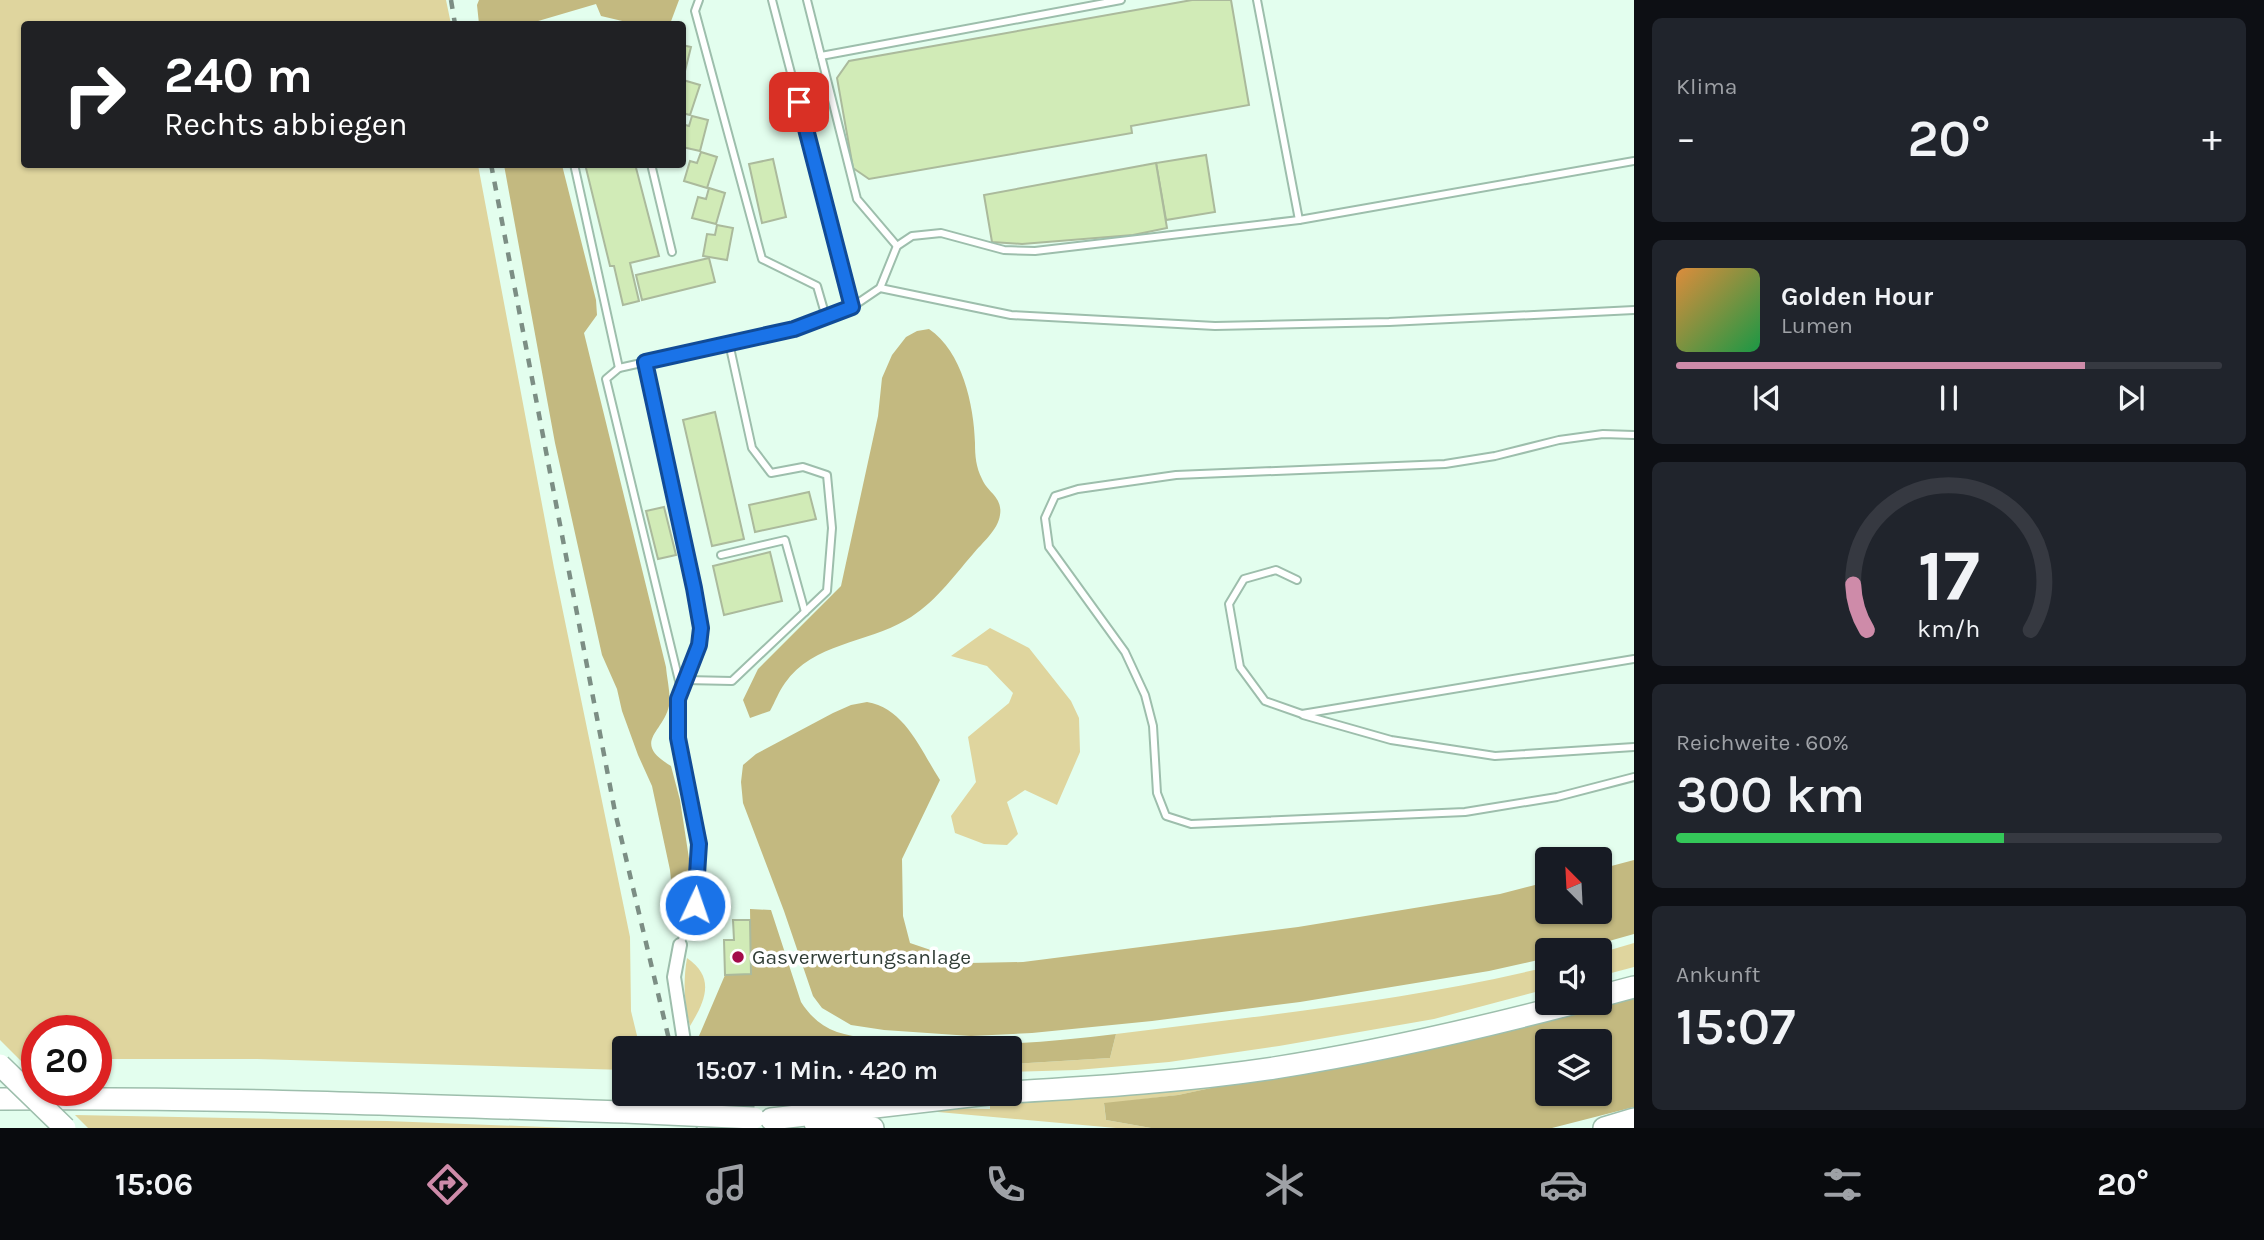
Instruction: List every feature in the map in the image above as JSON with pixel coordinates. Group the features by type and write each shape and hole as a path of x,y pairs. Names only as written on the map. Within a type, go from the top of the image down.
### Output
{"highway":[{"path":"1612,993 1634,987"},
{"path":"1022,1091 1096,1087 1274,1068 1457,1033 1535,1013"},
{"path":"0,1065 65,1128"},
{"path":"0,1099 277,1100 625,1112 873,1128"},
{"path":"762,1119 880,1106"},
{"path":"1604,1128 1634,1119"}],"street":[{"path":"680,945 674,977 683,1036"},
{"path":"699,1106 705,1128"}],"lane":[{"path":"699,0 695,11 762,259 817,286 826,317"},
{"path":"772,0 852,307"},
{"path":"807,0 857,199 897,246"},
{"path":"821,55 1121,0"},
{"path":"1257,0 1299,220"},
{"path":"681,689 606,379 619,368 794,329 852,307 880,288 897,246 912,236 941,233 1004,250 1035,251 1299,220 1634,160"},
{"path":"575,168 619,368"},
{"path":"652,168 672,252"},
{"path":"880,288 1011,314 1215,326 1389,323 1634,310"},
{"path":"685,680 732,681 827,591 832,528 827,475 803,467 771,473 752,448 729,343"},
{"path":"645,362 701,628 699,645 678,699 678,738 699,844 695,905 680,945"},
{"path":"1634,435 1603,434 1559,440 1495,456 1445,464 1176,475 1078,488 1055,496 1045,518 1049,547 1125,652 1145,695 1153,726 1157,793 1166,816 1191,824 1465,812 1557,797 1634,777"},
{"path":"721,555 785,540 805,612"},
{"path":"1297,580 1276,570 1244,579 1229,604 1240,667 1265,701 1391,740 1495,757 1634,747"},
{"path":"1301,714 1634,659"}],"shaded area":[{"path":"0,0 446,0 450,21 21,21 21,168 479,168 554,568 630,937 631,1011 637,1036 612,1036 612,1070 257,1059 112,1059 112,1015 21,1015 21,1061 0,1040"},
{"path":"479,0 679,0 671,21 622,21 601,16 596,4 538,21 479,21"},
{"path":"505,168 563,168 596,300 597,315 584,333 669,687 669,706 651,744 659,758 671,766 680,800 690,865 683,906 674,909 670,870 652,786 602,655 555,443"},
{"path":"929,329 950,351 964,380 972,412 978,470 984,484 999,504 999,521 942,590 916,614 891,628 841,645 810,660 785,683 770,711 750,718 743,700 758,669 841,586 878,416 882,378 892,355 906,337"},
{"path":"990,628 1029,648 1071,701 1079,718 1080,752 1057,805 1025,790 1007,802 1018,834 1007,845 984,844 955,833 951,816 976,782 968,737 1009,703 1013,693 987,666 951,656"},
{"path":"867,702 892,713 911,732 940,780 902,859 903,916 910,943 969,963 1023,962 1298,927 1500,894 1535,885 1535,924 1612,924 1612,866 1634,860 1634,934 1612,940 1612,938 1535,938 1535,961 1489,971 1300,1002 1152,1021 971,1036 851,1025 822,1008 813,996 743,803 741,782 743,765 756,754 851,705"},
{"path":"750,909 771,910 801,1002 816,1020 826,1027 852,1036 699,1036 725,975 751,973"},
{"path":"1634,943 1634,967 1612,973 1612,949"},
{"path":"687,958 702,974 705,982 700,1008 690,1026 685,992"},
{"path":"1535,970 1535,992 1434,1019 1279,1046 1169,1062 1022,1072 1022,1063 1110,1058 1116,1034 1278,1014 1494,979"},
{"path":"1634,995 1634,1107 1552,1128 1151,1128 1106,1120 1104,1103 1178,1095 1556,1015 1612,1015 1612,1001"},
{"path":"1116,1034 1110,1058 1022,1063 1022,1043"},
{"path":"1279,1074 1178,1095 1104,1104 1106,1120 1151,1128 1116,1128 927,1111 944,1108 990,1109 990,1106 1022,1106 1022,1099"},
{"path":"75,1115 387,1121 571,1128 88,1128"}],"building":[{"path":"1192,0 1231,0 1249,105 1131,126 1132,133 869,179 853,168 837,78 849,61"},
{"path":"686,46 691,47 686,67"},
{"path":"686,81 700,85 690,115 686,114"},
{"path":"692,116 708,120 700,151 686,148 686,125 689,126"},
{"path":"701,152 717,157 707,188 684,181 690,161 697,163"},
{"path":"1206,155 1215,212 1166,220 1156,163"},
{"path":"773,159 786,217 762,223 749,164"},
{"path":"1156,163 1167,228 1133,235 1022,244 992,242 984,195"},
{"path":"586,168 636,168 659,256 630,263 639,301 623,305 614,266 610,266"},
{"path":"709,188 725,193 716,224 692,218 698,197 706,199"},
{"path":"717,225 733,228 727,260 703,256 707,234 715,235"},
{"path":"709,258 715,282 642,300 636,275"},
{"path":"715,412 744,539 712,546 683,420"},
{"path":"809,492 816,519 755,532 749,505"},
{"path":"664,507 676,555 658,559 646,511"},
{"path":"770,552 782,601 724,615 713,566"},
{"name":"Gasverwertungsanlage","path":"733,920 750,920 751,974 725,975 724,940 734,940"}],"railway":[{"path":"451,0 454,21"},
{"path":"492,168 615,812 668,1036"},
{"path":"676,1106 682,1128"}],"place":[{"name":"Gasverwertungsanlage","path":"738,957"}],"route":[{"path":"695,905 699,844 678,738 678,699 699,645 701,628 645,362 794,329 852,307 799,102"}]}
